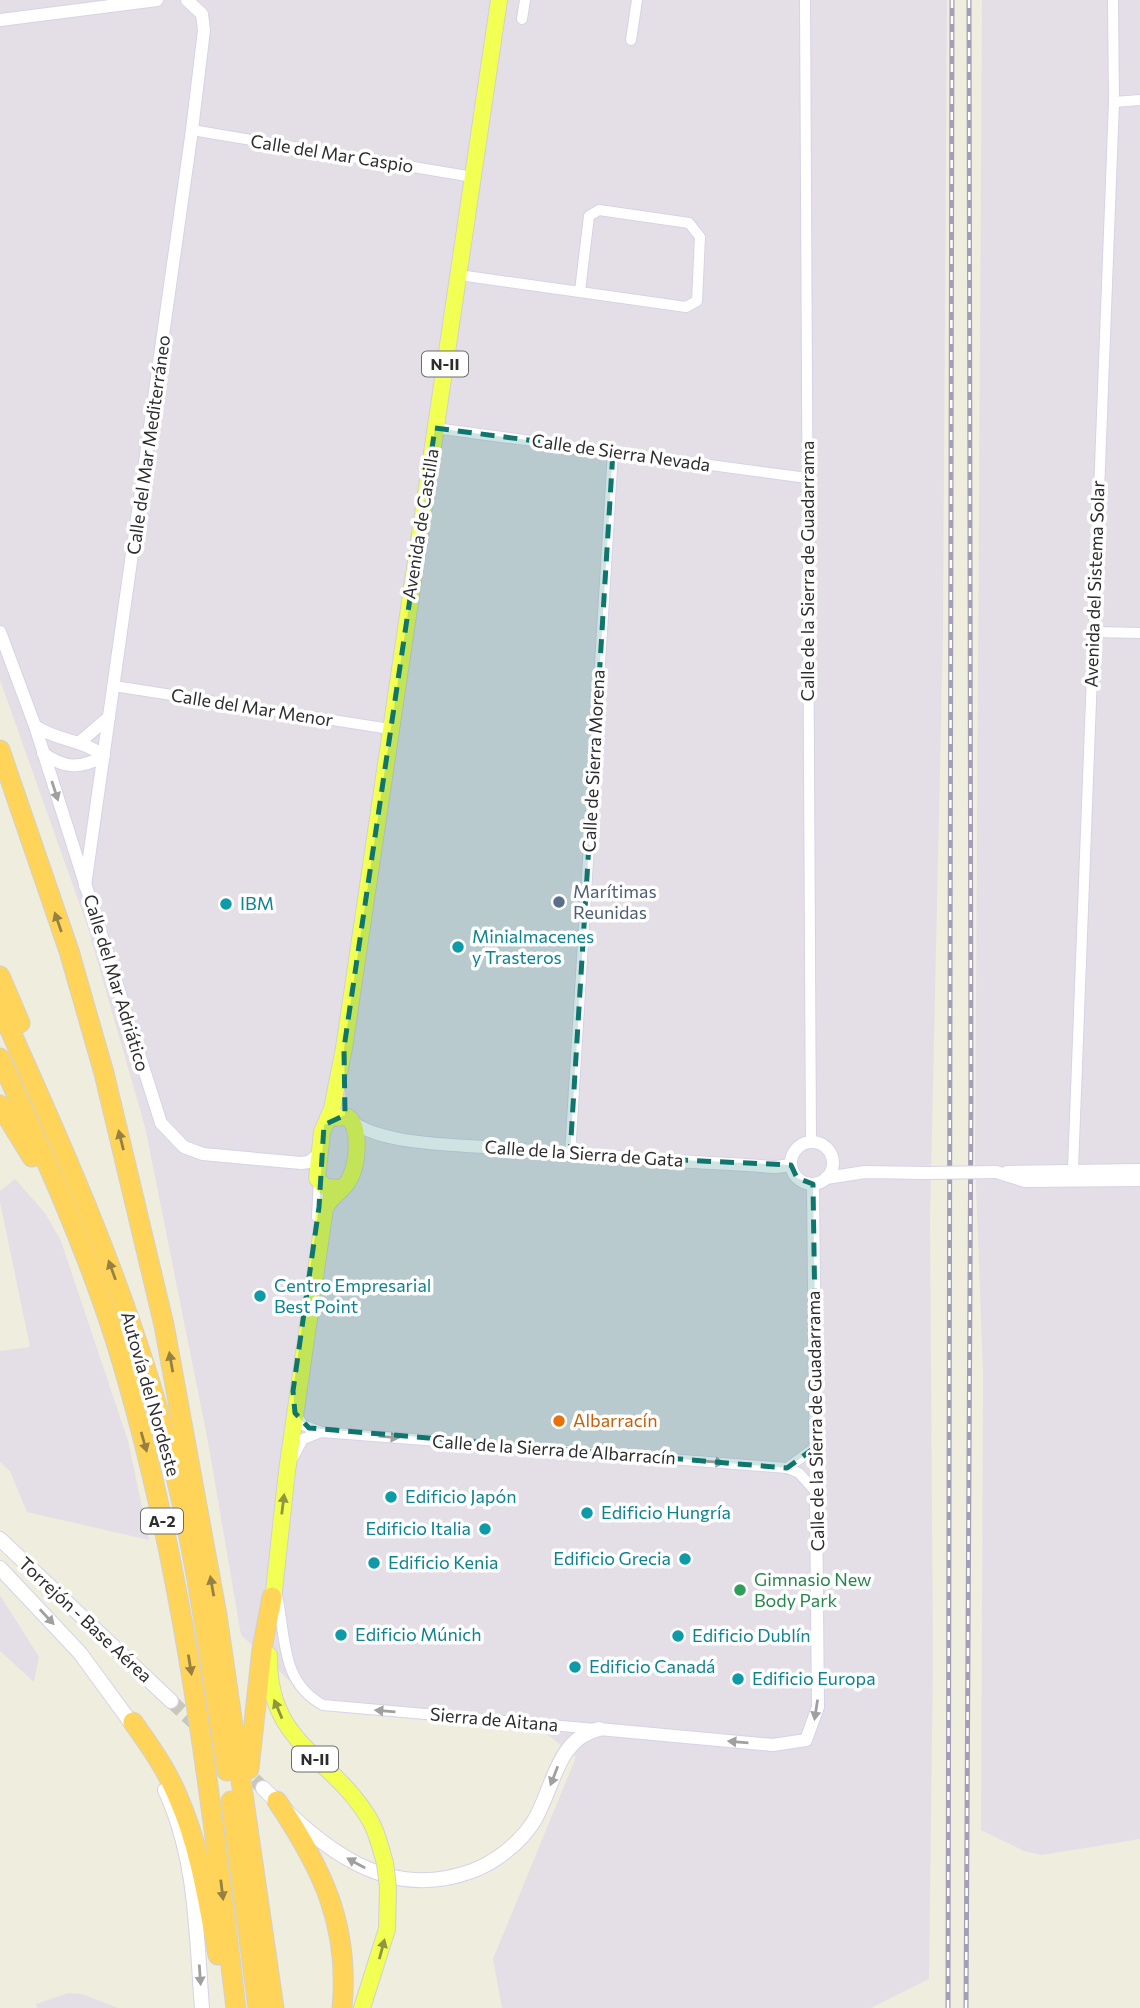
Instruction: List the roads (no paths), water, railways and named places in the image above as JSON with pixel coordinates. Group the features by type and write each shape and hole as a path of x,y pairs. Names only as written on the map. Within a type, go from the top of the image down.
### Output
{"highway":[{"path":"0,750 69,951 97,1049 161,1312 217,1615 274,2008"},
{"path":"0,976 54,1102 77,1178"},
{"name":"Autovía del Nordeste","path":"0,1008 77,1178 135,1335 170,1454 202,1616 230,1789 258,2008"},
{"name":"Autovía del Nordeste","path":"0,1058 73,1223 115,1341 149,1461 183,1618 210,1792 236,2008"},
{"path":"0,1105 36,1163 115,1341"},
{"path":"258,1896 249,1791 249,1749 273,1588"},
{"path":"133,1722 158,1758 178,1797 195,1847 228,2008"},
{"path":"270,1795 314,1859 333,1904 344,1958 342,2008"}],"main road":[{"name":"Avenida de Castilla","path":"328,1118 344,1048 499,0"},
{"name":"Avenida de Castilla","path":"344,1048 345,1106 351,1120"},
{"path":"328,1118 351,1120"},
{"name":"N-II","path":"318,1180 321,1132 328,1118"},
{"name":"N-II","path":"351,1120 357,1130 351,1176 332,1195 325,1208 287,1471 273,1588 268,1672 274,1702 292,1734 359,1806 371,1823 385,1863 388,1887 387,1929 362,2008"},
{"path":"318,1180 325,1187 341,1188"},
{"name":"Torrejón - Base Aérea","path":"0,1539 171,1701"},
{"name":"Torrejón - Base Aérea","path":"0,1568 80,1653 133,1722 170,1801 186,1849 194,1885 202,2008"},
{"path":"270,1795 334,1850 361,1867 407,1882 444,1879 482,1867 522,1837 541,1808 568,1748 583,1735 599,1729"}],"street":[{"path":"0,20 158,0"},
{"path":"522,19 525,0"},
{"path":"631,40 637,0"},
{"name":"Calle de la Sierra de Guadarrama","path":"805,0 811,1142"},
{"name":"Avenida del Sistema Solar","path":"1073,1169 1114,102 1113,0"},
{"name":"Calle del Mar Mediterráneo","path":"85,886 192,130 204,30 202,14 192,3"},
{"path":"1114,102 1140,100"},
{"name":"Calle del Mar Caspio","path":"192,130 473,177"},
{"path":"459,275 686,307 697,301 700,237 690,223 599,209 590,216 580,291"},
{"name":"Calle de Sierra Nevada","path":"435,428 807,478"},
{"name":"Calle de Sierra Morena","path":"570,1154 613,451"},
{"name":"Calle del Mar Adriático","path":"0,632 43,752 160,1124 184,1147 203,1154 300,1170 318,1180"},
{"path":"1094,632 1140,632"},
{"name":"Calle del Mar Menor","path":"114,686 390,729"},
{"path":"81,741 109,717"},
{"path":"34,726 56,738 81,741 104,756"},
{"path":"43,752 70,767 80,766 104,756"},
{"name":"Calle de la Sierra de Gata","path":"351,1120 377,1134 570,1154 776,1167 791,1165"},
{"path":"355,1149 364,1139 377,1134"},
{"path":"865,1172 832,1157 820,1143 811,1142 796,1149 791,1165 797,1178 813,1184 827,1178 865,1172 1140,1170"},
{"name":"Calle del Mar Adriático","path":"243,1159 249,1156 301,1163 309,1162 319,1154"},
{"path":"827,1178 833,1166 832,1157"},
{"path":"1047,1181 1073,1169 1098,1180"},
{"path":"996,1172 1025,1181 1140,1180"},
{"name":"N-II","path":"295,1413 292,1391 319,1207 318,1180"},
{"name":"Calle de la Sierra de Guadarrama","path":"806,1740 818,1707 813,1184"},
{"path":"295,1413 303,1425 321,1432"},
{"path":"287,1471 303,1439 321,1432"},
{"name":"Calle de la Sierra de Albarracín","path":"321,1432 787,1468"},
{"path":"787,1468 817,1446"},
{"path":"787,1468 799,1473 817,1493"},
{"name":"Sierra de Aitana","path":"273,1588 289,1670 305,1693 323,1705 774,1745 806,1740"}],"tunnel":[{"path":"171,1701 201,1729"},
{"path":"239,1765 263,1788"}],"railway":[{"path":"948,2008 952,0"},
{"path":"966,2008 971,1097 969,0"}],"place":[{"name":"Marítimas Reunidas","path":"559,902"},
{"name":"IBM","path":"226,904"},
{"name":"Minialmacenes y Trasteros","path":"458,947"},
{"name":"Centro Empresarial Best Point","path":"260,1296"},
{"name":"Albarracín","path":"559,1421"},
{"name":"Edificio Japón","path":"391,1497"},
{"name":"Edificio Hungría","path":"587,1513"},
{"name":"Edificio Italia","path":"485,1529"},
{"name":"Edificio Grecia","path":"685,1559"},
{"name":"Edificio Kenia","path":"374,1563"},
{"name":"Gimnasio New Body Park","path":"740,1590"},
{"name":"Edificio Múnich","path":"341,1635"},
{"name":"Edificio Dublín","path":"678,1636"},
{"name":"Edificio Canadá","path":"575,1667"},
{"name":"Edificio Europa","path":"738,1679"}]}
